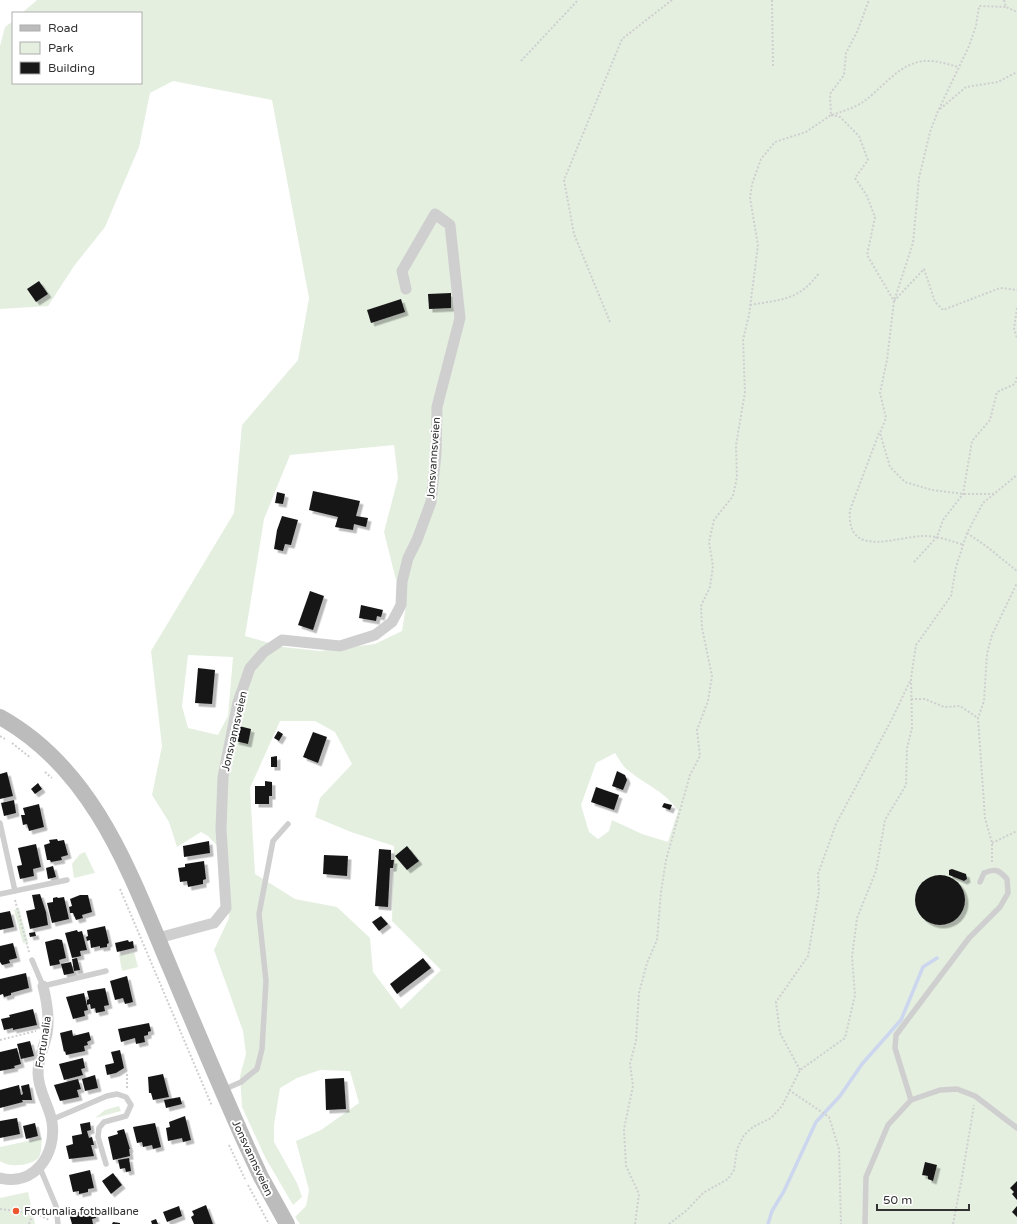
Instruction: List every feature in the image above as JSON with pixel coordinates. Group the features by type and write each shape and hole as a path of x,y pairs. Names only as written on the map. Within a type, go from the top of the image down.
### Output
{"main road":[{"name":"Jonsvannsveien","path":"0,718 36,742 52,756 75,781 88,798 118,850 158,938 222,1090 261,1177 287,1224"}],"street":[{"name":"Jonsvannsveien","path":"158,938 214,923 226,908 221,829 224,777 238,702 250,668 264,652 282,640 340,646 375,635 392,622 401,606 402,582 408,558 417,540 431,502 436,454 437,407 460,318 450,225 435,214 402,271 406,289"},
{"name":"Fortunalia","path":"40,1168 45,1162 52,1134 51,1120 38,1081 39,1062 47,1029 48,1012 43,986"},
{"path":"0,1178 14,1180 22,1178 40,1168"}],"lane":[{"path":"0,823 15,891"},
{"path":"222,1090 241,1082 257,1069 260,1056 266,981 259,914 273,841 288,824"},
{"path":"910,1100 895,1048 896,1035 969,938 1000,907 1008,893 1007,879 999,871 992,870 984,873 980,882"},
{"path":"0,894 67,880"},
{"path":"32,960 43,986 106,971"},
{"path":"865,1224 866,1177 888,1125 910,1100 940,1090 957,1089 975,1096 1017,1128"},
{"path":"51,1120 107,1096 117,1094 126,1097 131,1105 129,1113 126,1116 104,1122 98,1128 98,1137 106,1164"},
{"path":"40,1168 56,1206 58,1224"}],"path":[{"path":"521,60 578,0"},
{"path":"610,322 574,234 564,180 622,39 672,0"},
{"path":"772,0 773,67"},
{"path":"831,115 830,94 844,74 846,53 857,32 869,0"},
{"path":"1004,0 1006,7"},
{"path":"964,545 937,537 912,537 884,542 870,542 858,537 852,532 849,524 850,510 886,418 880,393 887,360 894,301 913,243 919,178 930,132 938,111 969,46 976,26 979,6 1006,7 1017,12"},
{"path":"635,1224 639,1194 626,1166 624,1129 633,1086 630,1064 636,1041 639,994 647,963 657,940 661,892 666,860 690,775 700,756 698,730 708,701 712,676 702,628 701,606 710,587 713,566 710,542 714,520 733,496 737,477 736,445 745,392 743,340 750,305 758,245 750,198 752,184 761,159 775,142 806,132 831,115 852,108 864,101 903,69 916,62 936,61 958,67"},
{"path":"938,111 966,87 998,82 1017,72"},
{"path":"831,115 840,117 859,136 868,160 855,178 867,196 875,217 867,255 894,301"},
{"path":"894,301 924,269 935,302 943,310 1000,288 1017,290"},
{"path":"750,305 789,298 808,288 819,273"},
{"path":"1017,308 1014,329 1017,338"},
{"path":"914,562 937,537 943,520 963,494 972,441 990,420 997,392 1015,384 1017,377"},
{"path":"880,432 890,467 905,482 932,490 963,494 994,494"},
{"path":"668,1224 686,1210 703,1193 728,1179 734,1170 737,1149 744,1135 753,1127 771,1118 782,1106 800,1070 845,1038 855,995 852,957 857,918 876,871 885,820 906,785 907,748 912,728 911,678 916,645 951,596 956,567 967,533 983,503 1017,475"},
{"path":"967,533 1017,571"},
{"path":"992,870 992,843 985,818 978,718 984,701 987,654 992,635 1017,583"},
{"path":"800,1070 780,1033 776,1002 808,956 819,891 818,874 836,824 893,717 911,678"},
{"path":"911,699 925,699 944,707 960,706 978,718"},
{"path":"0,736 33,760"},
{"path":"44,771 56,782"},
{"path":"992,843 1017,831"},
{"path":"118,885 213,1109"},
{"path":"15,891 15,901 32,960"},
{"path":"0,1040 47,1029"},
{"path":"126,1097 127,1074"},
{"path":"789,1090 829,1117 839,1149 841,1224"},
{"path":"952,1224 962,1177 975,1096"},
{"path":"229,1145 269,1224"},
{"path":"0,1210 37,1214 50,1220"},
{"path":"29,1224 33,1213"}],"green space":[{"path":"37,0 1017,0 1017,1224 300,1224 295,1217 306,1206 309,1190 296,1141 321,1130 359,1103 350,1071 320,1070 297,1078 280,1088 274,1125 274,1142 297,1183 302,1197 293,1205 265,1157 242,1107 240,1076 246,1054 243,1031 214,950 229,918 228,857 208,836 201,832 177,847 169,822 152,795 162,746 151,651 234,513 242,425 298,360 309,298 272,100 173,81 150,93 139,147 105,227 74,266 48,306 0,309 0,46 5,27 12,22 12,84 142,84 142,12 23,12","holes":["394,445 398,478 384,532 395,576 406,606 402,631 375,644 320,651 283,647 245,636 264,519 290,455","188,655 233,657 228,716 218,735 188,728 182,706","280,721 315,721 335,732 352,764 320,798 315,817 351,832 394,846 392,921 441,970 401,1009 373,972 370,938 337,907 295,899 255,874 250,788","615,753 627,769 662,794 678,811 668,842 642,834 612,820 609,831 598,839 589,832 581,805 596,763"]},
{"path":"85,852 95,873 74,878 72,864 80,854"},
{"path":"19,908 28,942 23,943 14,910"},
{"path":"134,952 138,967 122,971 119,955"},
{"path":"119,1106 121,1111 95,1118 105,1110"},
{"path":"42,1138 41,1153 36,1160 20,1165 9,1165 0,1161 0,1147"},
{"name":"Fortunalia fotballbane","path":"28,1192 35,1224 0,1224 0,1198"}],"building":[{"path":"39,281 48,294 36,302 27,289"},
{"path":"451,293 451,308 429,309 428,294"},
{"path":"401,299 405,312 371,323 367,310"},
{"path":"313,491 360,501 356,516 368,518 366,527 354,524 353,530 335,527 338,517 309,510"},
{"path":"277,492 285,494 283,504 275,503"},
{"path":"282,516 298,520 291,545 285,544 283,551 274,549 277,530"},
{"path":"310,591 324,596 313,630 298,625"},
{"path":"361,605 383,610 381,617 377,616 376,621 359,618"},
{"path":"198,668 215,670 212,704 195,703"},
{"path":"239,726 251,729 248,744 235,741"},
{"path":"278,731 283,734 279,741 274,738"},
{"path":"313,732 327,737 318,763 303,757"},
{"path":"277,756 277,767 271,767 271,757"},
{"path":"617,771 625,775 627,780 623,790 612,786"},
{"path":"7,772 13,796 0,799 0,774"},
{"path":"265,781 272,782 272,796 269,796 269,804 255,804 255,786 265,786"},
{"path":"38,783 42,789 35,794 31,789"},
{"path":"596,787 619,795 614,810 591,802"},
{"path":"14,800 16,813 4,816 1,803"},
{"path":"664,803 672,805 670,810 662,807"},
{"path":"39,804 44,827 29,831 27,824 23,825 21,815 25,815 23,808"},
{"path":"57,839 58,841 64,840 68,855 61,857 62,860 51,862 50,860 47,860 44,845 50,843 49,840"},
{"path":"209,841 210,853 184,857 183,846"},
{"path":"36,844 41,867 33,869 34,876 20,879 17,866 22,865 18,848"},
{"path":"407,846 419,861 407,870 395,856"},
{"path":"379,849 391,850 391,860 394,860 393,868 390,868 388,907 375,906"},
{"path":"324,855 348,856 347,876 323,874"},
{"path":"204,861 206,879 203,880 203,884 188,887 187,881 180,882 178,868 185,867 185,864"},
{"path":"53,866 56,877 48,879 46,868"},
{"path":"952,869 966,874 967,879 964,881 949,875 949,870"},
{"path":"935,875 945,875 958,882 965,895 965,905 958,918 945,925 935,925 926,921 919,914 915,905 915,895 919,886 926,879"},
{"path":"40,894 46,912 48,925 30,929 26,911 35,909 32,895"},
{"path":"80,895 88,895 92,912 82,915 83,918 76,920 73,913 70,913 69,907 72,906 70,899"},
{"path":"64,897 69,919 52,923 47,903 53,902 53,898"},
{"path":"10,911 14,927 0,930 0,913"},
{"path":"381,916 388,924 379,931 372,922"},
{"path":"105,926 109,943 107,944 107,947 100,948 100,946 91,948 90,940 87,941 86,937 88,936 87,930"},
{"path":"77,930 78,932 82,931 87,950 80,951 81,956 72,958 65,933"},
{"path":"35,932 36,936 30,937 29,933"},
{"path":"57,939 62,940 66,958 59,960 60,964 50,966 45,942"},
{"path":"128,940 129,942 133,941 134,948 117,952 115,943"},
{"path":"13,943 17,958 9,960 10,963 2,965 0,962 0,946"},
{"path":"77,958 80,970 74,971 72,959"},
{"path":"423,958 431,968 397,994 390,984"},
{"path":"71,962 74,973 64,975 61,964"},
{"path":"26,973 29,988 11,993 11,995 4,997 3,994 0,995 0,979"},
{"path":"127,976 133,1002 125,1004 123,998 115,1000 110,981"},
{"path":"105,988 109,1005 104,1006 105,1011 96,1013 95,1008 91,1009 90,1004 87,1005 87,1000 89,999 87,991"},
{"path":"84,993 88,1010 84,1011 85,1016 73,1019 66,997"},
{"path":"33,1009 37,1025 13,1030 13,1028 4,1030 1,1019 10,1017 9,1015"},
{"path":"149,1023 151,1031 148,1032 148,1035 144,1036 145,1042 136,1044 135,1038 121,1042 118,1029"},
{"path":"72,1030 73,1036 89,1032 91,1040 87,1042 88,1045 84,1046 85,1051 66,1055 60,1033"},
{"path":"30,1041 34,1056 21,1059 17,1044"},
{"path":"17,1048 21,1064 14,1066 15,1068 0,1071 0,1052"},
{"path":"120,1050 124,1068 116,1073 107,1075 105,1065 114,1063 111,1052"},
{"path":"83,1058 85,1068 81,1069 83,1075 64,1080 59,1064"},
{"path":"163,1074 169,1097 153,1100 151,1093 149,1093 148,1077"},
{"path":"95,1075 98,1088 85,1091 82,1079"},
{"path":"344,1078 346,1109 326,1110 325,1079"},
{"path":"78,1079 81,1089 77,1090 79,1097 60,1101 54,1085"},
{"path":"29,1084 32,1100 22,1100 23,1102 0,1108 0,1090 19,1085 21,1095 23,1094 21,1086"},
{"path":"180,1097 182,1104 166,1108 164,1100"},
{"path":"185,1116 191,1140 183,1142 182,1138 168,1141 166,1128 170,1127 169,1122"},
{"path":"17,1118 20,1134 0,1138 0,1121"},
{"path":"90,1122 91,1130 87,1131 89,1138 92,1137 94,1145 91,1145 94,1156 69,1159 66,1146 73,1144 72,1136 82,1134 80,1124"},
{"path":"35,1123 38,1136 26,1139 23,1126"},
{"path":"155,1123 161,1147 153,1149 152,1145 143,1147 142,1142 137,1143 133,1127"},
{"path":"124,1129 130,1149 130,1156 113,1160 108,1137 118,1134 117,1131"},
{"path":"129,1158 131,1171 126,1172 125,1168 120,1169 118,1160"},
{"path":"925,1162 937,1165 933,1181 928,1179 928,1176 922,1175"},
{"path":"90,1170 94,1188 88,1189 88,1192 79,1194 79,1191 73,1192 69,1175"},
{"path":"113,1173 122,1185 111,1194 102,1181"},
{"path":"1017,1181 1017,1200 1012,1194 1014,1192 1010,1188"},
{"path":"206,1205 213,1224 194,1224 191,1217 194,1215 192,1211"},
{"path":"179,1206 182,1216 167,1222 163,1212"},
{"path":"1017,1206 1017,1217 1012,1212"},
{"path":"94,1209 96,1218 92,1219 93,1224 72,1224 69,1214"},
{"path":"156,1219 158,1224 152,1224 151,1221"},
{"path":"113,1222 120,1223 120,1224 112,1224"}],"waterway":[{"path":"768,1224 772,1211 784,1191 816,1122 840,1096 862,1064 901,1020 923,967 937,958"}],"place":[{"name":"Fortunalia fotballbane","path":"16,1211"}]}
